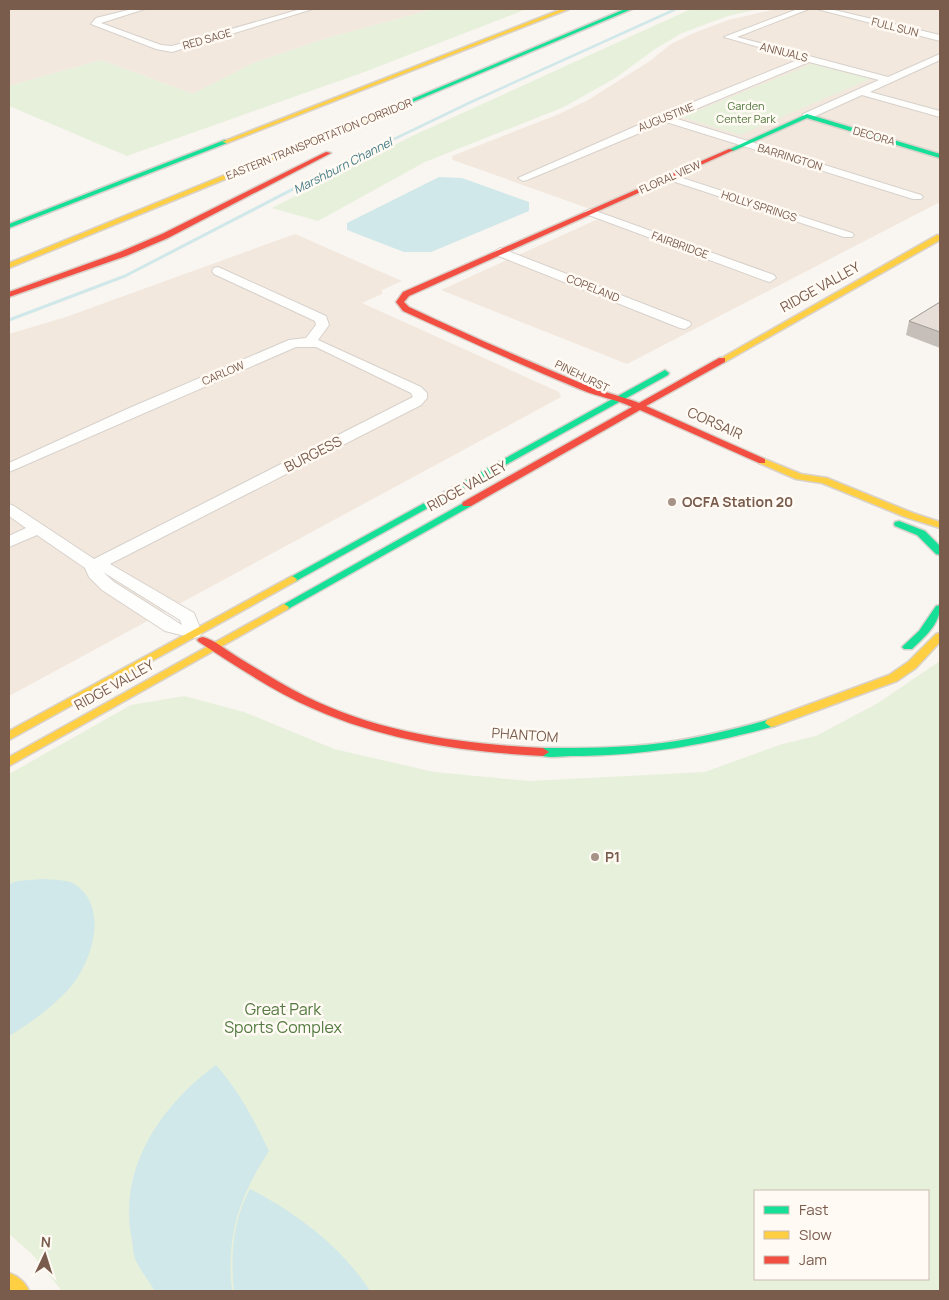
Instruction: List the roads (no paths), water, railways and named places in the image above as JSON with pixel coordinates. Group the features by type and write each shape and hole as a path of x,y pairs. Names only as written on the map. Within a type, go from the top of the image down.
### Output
{"main road":[{"path":"9,226 566,9"},
{"name":"EASTERN TRANSPORTATION CORRIDOR","path":"9,266 323,138 629,9"},
{"path":"372,130 524,54"},
{"name":"FLORAL VIEW","path":"401,299 406,294 807,116"},
{"name":"DECORA","path":"807,116 940,156"},
{"path":"91,182 227,134 288,117"},
{"path":"9,295 92,266 165,236 338,147"},
{"name":"RIDGE VALLEY","path":"9,762 940,237"},
{"path":"401,299 419,304 473,327"},
{"name":"PINEHURST","path":"401,299 400,302 406,309 508,356 597,393 620,398"},
{"name":"PINEHURST","path":"564,367 610,387 620,398"},
{"name":"RIDGE VALLEY","path":"9,736 673,368"},
{"name":"CORSAIR","path":"620,398 799,477 824,480 909,515 940,525"},
{"name":"CORSAIR","path":"799,477 810,490"},
{"path":"891,521 921,534 940,552"},
{"path":"896,657 923,633 940,608"},
{"name":"PHANTOM","path":"193,633 278,688 359,723 419,737 488,747 535,752 590,753 678,745 709,740 796,718 894,678 924,653 940,636"},
{"path":"871,686 881,668"},
{"path":"9,1281 21,1291"}],"street":[{"name":"RED SAGE","path":"141,9 99,20 95,24 159,47 172,49 309,9"},
{"name":"ANNUALS","path":"804,9 728,38 890,80"},
{"name":"FULL SUN","path":"821,9 940,38"},
{"name":"FLORAL VIEW","path":"807,116 940,57"},
{"name":"AUGUSTINE","path":"523,178 810,58"},
{"path":"861,92 940,114"},
{"name":"BARRINGTON","path":"664,118 917,197"},
{"name":"HOLLY SPRINGS","path":"670,177 848,235"},
{"name":"FAIRBRIDGE","path":"590,212 770,278"},
{"name":"COPELAND","path":"500,252 685,325"},
{"path":"218,271 321,319 323,325 310,342"},
{"name":"CARLOW","path":"9,468 287,345 310,342"},
{"name":"BURGESS","path":"93,566 416,402 420,398 420,393 416,390 320,344 310,342"},
{"path":"9,509 93,566 95,574 108,586 171,628 193,633"},
{"path":"9,542 37,528"}],"water":[{"path":"439,177 462,178 529,202 529,211 431,252 404,252 347,230 347,223"},
{"path":"42,879 73,883 86,895 92,908 94,922 93,938 83,967 67,991 40,1015 9,1036 9,884 17,881"},
{"path":"216,1065 232,1085 245,1106 269,1151 250,1184 237,1217 231,1252 232,1291 155,1291 137,1263 133,1252 129,1214 131,1188 137,1164 161,1119 196,1081"},
{"path":"250,1189 301,1220 316,1232 345,1259 370,1291 234,1291 232,1265 234,1238 240,1213"}],"waterway":[{"name":"Marshburn Channel","path":"359,156 471,102 676,9"},
{"name":"Marshburn Channel","path":"9,320 125,276 361,154"}],"place":[{"name":"OCFA Station 20","path":"672,502"},
{"name":"P1","path":"595,857"}],"park label":[{"name":"Garden Center Park","path":"746,112"},
{"name":"Great Park Sports Complex","path":"283,1018"}]}
